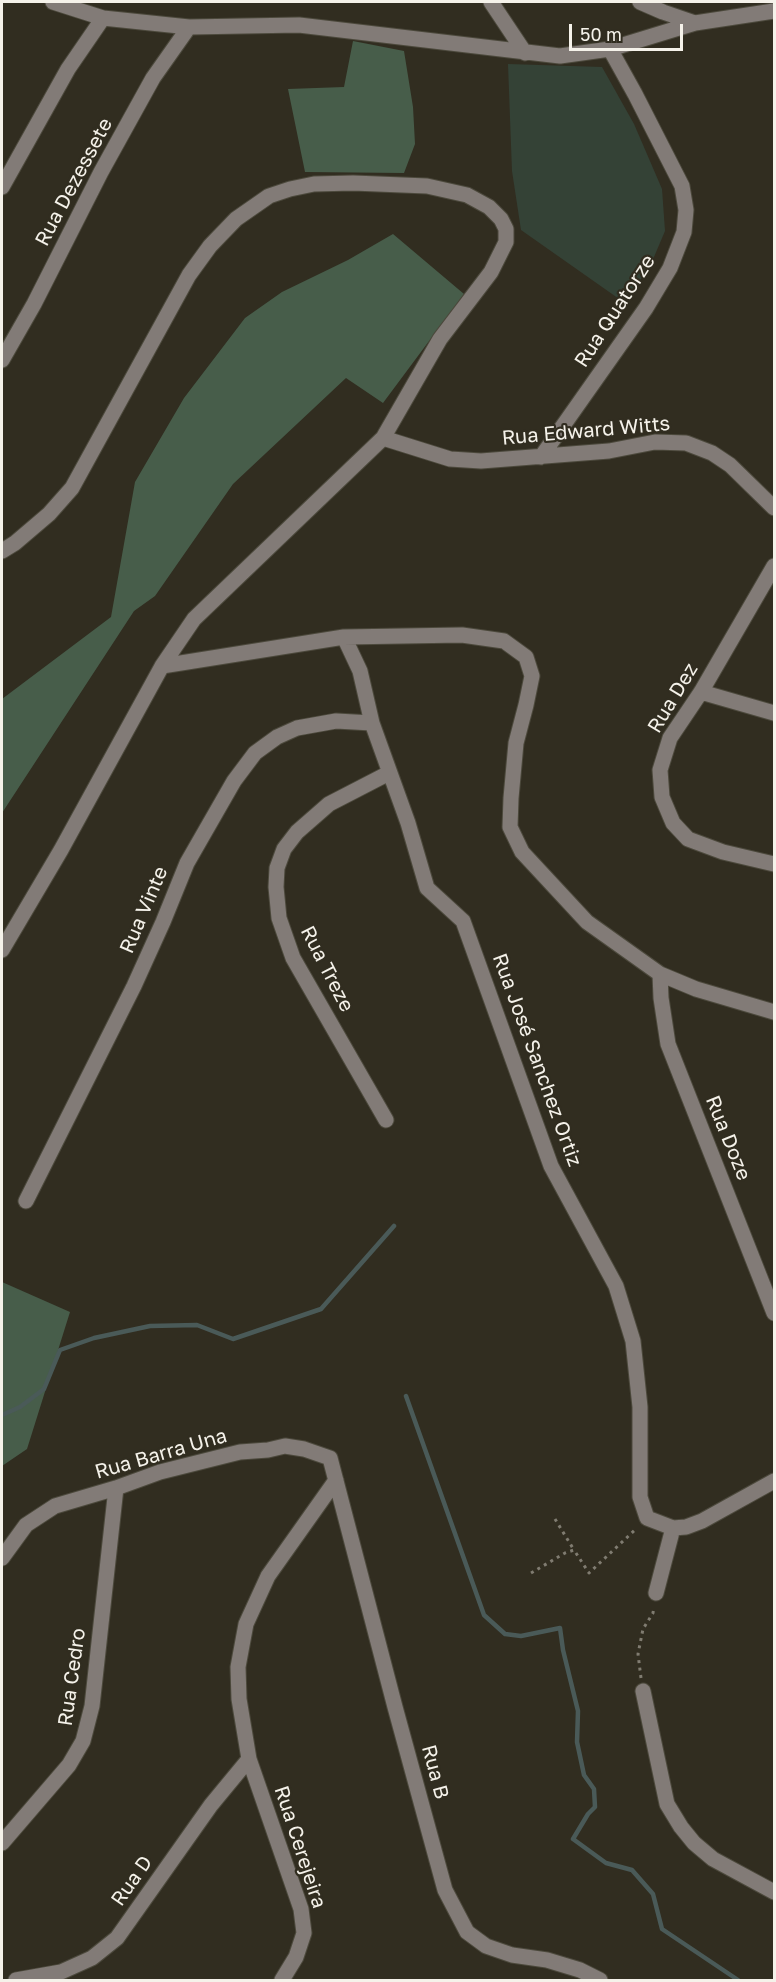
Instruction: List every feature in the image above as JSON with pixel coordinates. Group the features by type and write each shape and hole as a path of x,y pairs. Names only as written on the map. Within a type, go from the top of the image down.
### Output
{"street":[{"path":"53,2 103,18 189,27 299,25 560,57 610,49 695,23 774,11"},
{"path":"491,2 525,53"},
{"path":"640,2 695,23"},
{"path":"2,187 68,69 103,18"},
{"name":"Rua Dezessete","path":"2,360 153,78 189,27"},
{"name":"Rua Quatorze","path":"541,457 646,308 670,268 684,232 686,210 681,186 610,49"},
{"path":"2,551 49,514 72,488 189,275 210,246 236,219 269,196 314,184 427,186 467,195 489,207 501,219 506,230 506,242 491,272 440,339 383,438 194,619 162,666 61,850 2,950"},
{"name":"Rua Edward Witts","path":"383,438 450,459 481,461 609,451 655,442 686,444 712,453 730,465 774,508"},
{"name":"Rua Dez","path":"774,566 701,692 670,738 660,770 662,797 673,823 688,838 723,852 774,864"},
{"path":"162,666 344,637 462,635 504,642 526,657 532,676 516,742 510,827 522,852 587,922 660,974 696,989 774,1012"},
{"name":"Rua José Sanchez Ortiz","path":"344,637 360,671 372,723 408,823 427,888 463,921 551,1167 616,1286 633,1341 640,1407 640,1497 647,1518"},
{"path":"701,692 774,712"},
{"name":"Rua Vinte","path":"26,1201 134,986 187,863 234,781 255,753 277,737 297,728 336,721 372,723"},
{"name":"Rua Treze","path":"386,1120 293,958 279,918 276,887 277,868 284,849 297,832 328,804 389,773"},
{"name":"Rua Doze","path":"660,974 668,1044 774,1313"},
{"name":"Rua Barra Una","path":"2,1558 26,1525 55,1506 160,1472 240,1452 285,1446 304,1449 330,1458 336,1480"},
{"name":"Rua Cerejeira","path":"282,1980 296,1957 304,1933 301,1909 249,1759 239,1699 238,1667 246,1624 268,1576 336,1480"},
{"name":"Rua B","path":"336,1480 445,1890 467,1932 486,1946 512,1955 547,1960 580,1970 600,1980"},
{"path":"647,1518 673,1528 686,1527 702,1521 774,1481"},
{"name":"Rua Cedro","path":"2,1843 69,1765 83,1741 92,1706 116,1488"},
{"path":"656,1593 673,1528"},
{"path":"643,1691 668,1804 681,1827 694,1843 713,1859 774,1892"},
{"name":"Rua D","path":"16,1980 61,1972 92,1958 117,1938 211,1805 249,1759"}],"path":[{"path":"555,1518 589,1573 647,1518"},
{"path":"531,1573 574,1550"},
{"path":"643,1691 638,1654 643,1629 653,1613 656,1593"}],"green space":[{"path":"353,41 404,51 413,107 415,144 404,173 305,172 288,89 344,87"},
{"path":"508,64 602,67 634,124 662,189 665,231 648,271 622,301 521,230 512,171"},
{"path":"393,234 464,294 383,403 346,378 233,484 155,596 134,611 2,813 2,699 111,617 135,482 184,398 245,318 282,292 348,260"},
{"path":"2,1282 70,1312 27,1449 2,1466"}],"waterway":[{"path":"2,1415 20,1407 44,1389 60,1350 94,1338 150,1326 197,1325 233,1339 321,1309 394,1226"},
{"path":"406,1396 484,1615 505,1634 521,1636 560,1628 578,1711 577,1742 584,1775 594,1789 595,1807 588,1814 573,1839 606,1863 632,1870 653,1894 662,1929 738,1980"}]}
